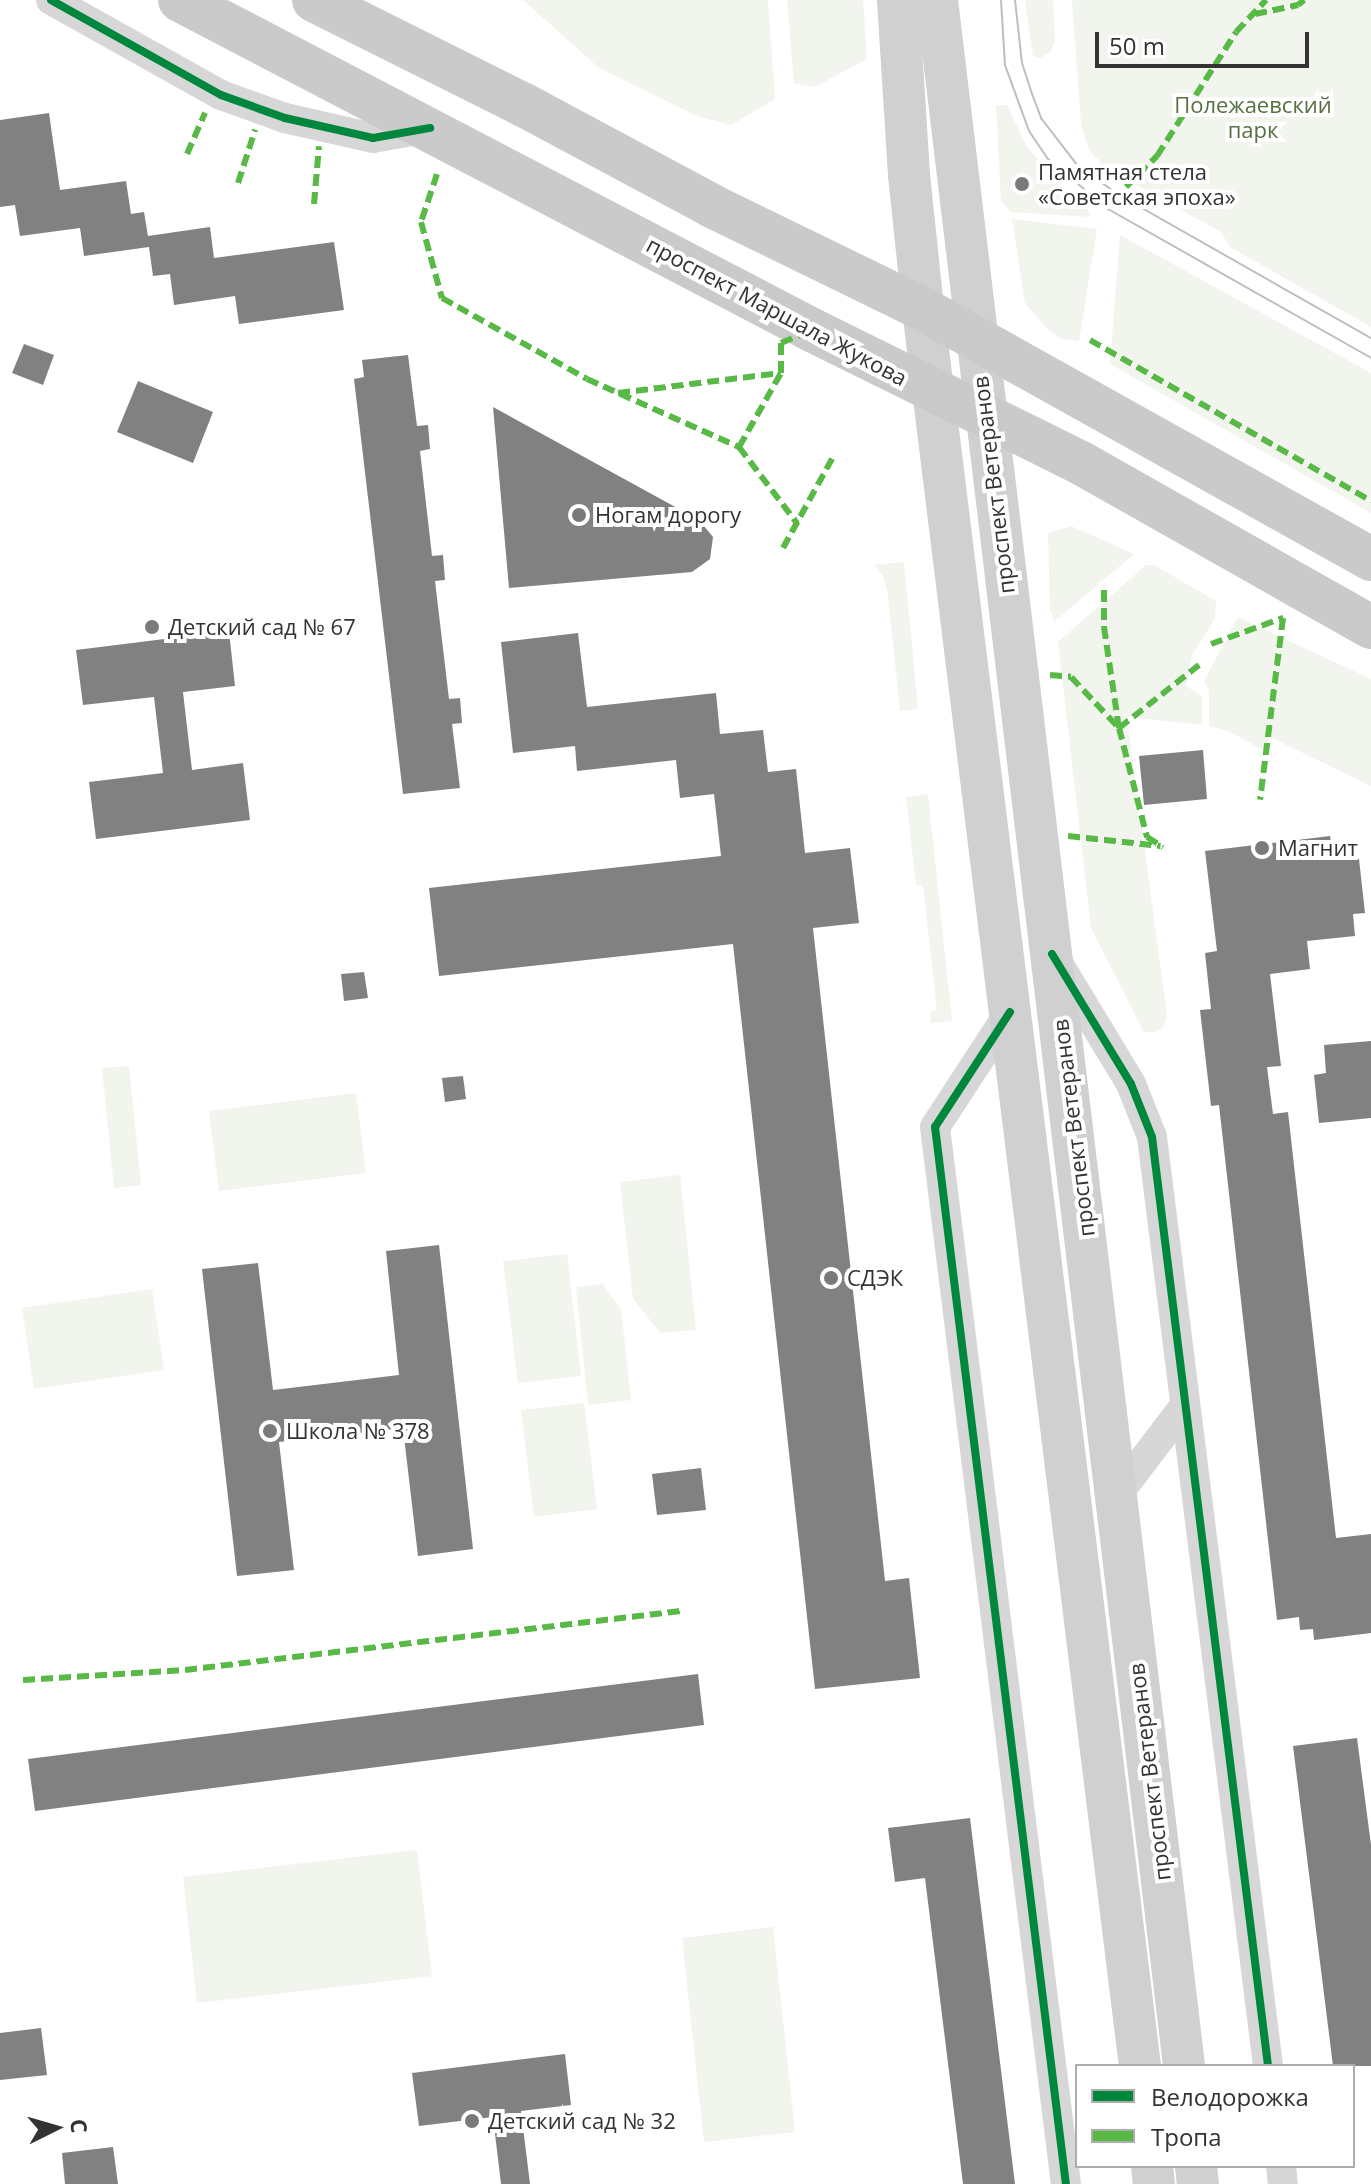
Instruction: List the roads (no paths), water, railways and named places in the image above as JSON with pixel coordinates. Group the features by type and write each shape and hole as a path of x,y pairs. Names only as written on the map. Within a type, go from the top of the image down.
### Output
{"main road":[{"name":"проспект Маршала Жукова","path":"180,0 933,392 985,414 1081,463 1371,627"},
{"path":"314,0 524,105 712,206 923,309 1371,559"},
{"name":"проспект Ветеранов","path":"898,0 909,175 923,309 1140,2064"},
{"name":"проспект Ветеранов","path":"937,0 1184,2064"}],"street":[{"path":"51,0 221,95 285,118 373,138 430,128"},
{"path":"1052,954 1131,1084 1152,1137 1183,1408 1268,2064"},
{"path":"1010,1012 935,1127 1066,2184"},
{"path":"1117,1495 1183,1408"}],"tram line":[{"path":"1001,0 1005,65 1029,131 1047,158 1108,209 1371,358"},
{"path":"1015,0 1022,63 1041,118 1078,166 1119,195 1371,338"}],"place":[{"name":"Памятная стела «Советская эпоха»","path":"1022,184"},
{"name":"Ногам дорогу","path":"579,515"},
{"name":"Детский сад № 67","path":"152,627"},
{"name":"Магнит","path":"1262,848"},
{"name":"СДЭК","path":"831,1278"},
{"name":"Школа № 378","path":"270,1431"},
{"name":"Детский сад № 32","path":"472,2121"}],"park label":[{"name":"Полежаевский парк","path":"1253,116"}]}
